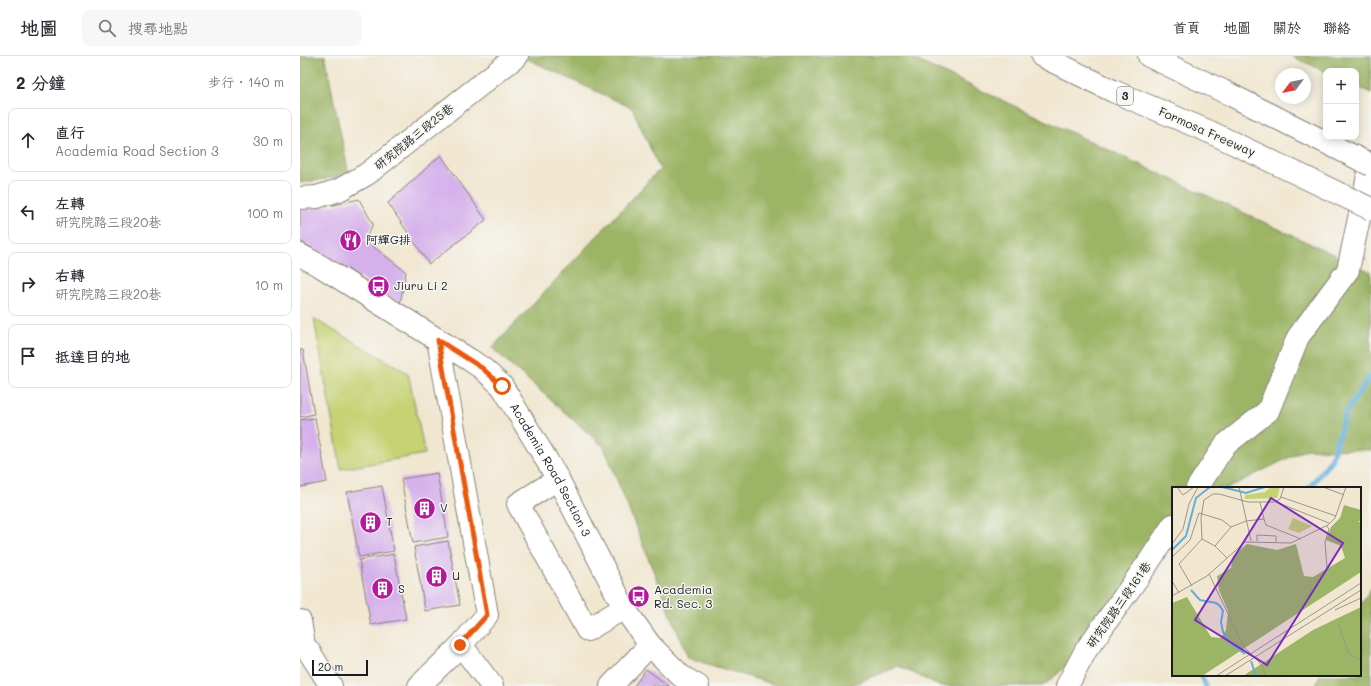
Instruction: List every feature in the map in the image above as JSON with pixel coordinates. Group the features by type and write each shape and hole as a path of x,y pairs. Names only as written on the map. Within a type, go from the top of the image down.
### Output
{"main road":[{"name":"研究院路三段25巷","path":"300,198 317,197 339,190 367,174 517,56"},
{"name":"Formosa Freeway","path":"1042,56 1113,91 1210,132 1371,209"},
{"path":"1149,56 1371,165"},
{"path":"1198,487 1225,445 1268,410 1298,337 1348,270 1371,162"},
{"name":"Academia Road Section 3","path":"300,255 322,267 482,368 502,386 558,479 624,608 650,645 681,676 698,686"},
{"path":"419,686 460,645 487,615 438,340"},
{"path":"558,479 518,504 587,630 624,608"},
{"name":"研究院路三段161巷","path":"1067,686 1086,650 1172,527"},
{"path":"300,621 302,644 308,650 331,686"},
{"path":"460,645 492,686"},
{"path":"611,686 650,645"}],"green space":[{"path":"300,56 326,56 349,175 300,183"},
{"path":"521,56 907,56 1371,272 1371,450 1306,449 1230,487 1172,487 1172,527 1086,650 1043,686 939,686 899,666 849,686 779,686 688,658 604,447 492,348 660,169 632,108"},
{"path":"1291,56 1371,56 1371,93 1359,87 1359,68 1323,68 1323,71"},
{"path":"314,319 408,373 425,454 341,469"},
{"path":"1371,588 1371,686 1315,686 1320,676 1361,676 1361,604"}],"building":[{"path":"441,155 486,220 429,264 388,203"},
{"path":"359,199 373,224 365,240 406,272 400,304 351,271 300,241 300,209 334,205"},
{"path":"300,350 303,350 314,414 300,417"},
{"path":"315,418 327,482 300,487 300,420"},
{"name":"V","path":"437,473 448,537 413,543 401,479"},
{"name":"T","path":"382,486 394,551 359,557 347,492"},
{"name":"U","path":"448,541 460,605 425,611 414,547"},
{"name":"S","path":"394,554 406,619 371,625 359,560"},
{"path":"646,669 669,686 634,686"}],"waterway":[{"path":"1310,487 1331,460 1346,412 1371,375"},
{"path":"1201,676 1206,686"}],"place":[{"name":"阿輝G排","path":"350,240"},
{"name":"Jiuru Li 2","path":"379,286"},
{"name":"V","path":"425,508"},
{"name":"T","path":"370,522"},
{"name":"U","path":"437,576"},
{"name":"S","path":"382,589"},
{"name":"Academia Rd. Sec. 3","path":"638,597"}],"route":[{"path":"460,645 487,615 438,340 482,368 502,386"}]}
